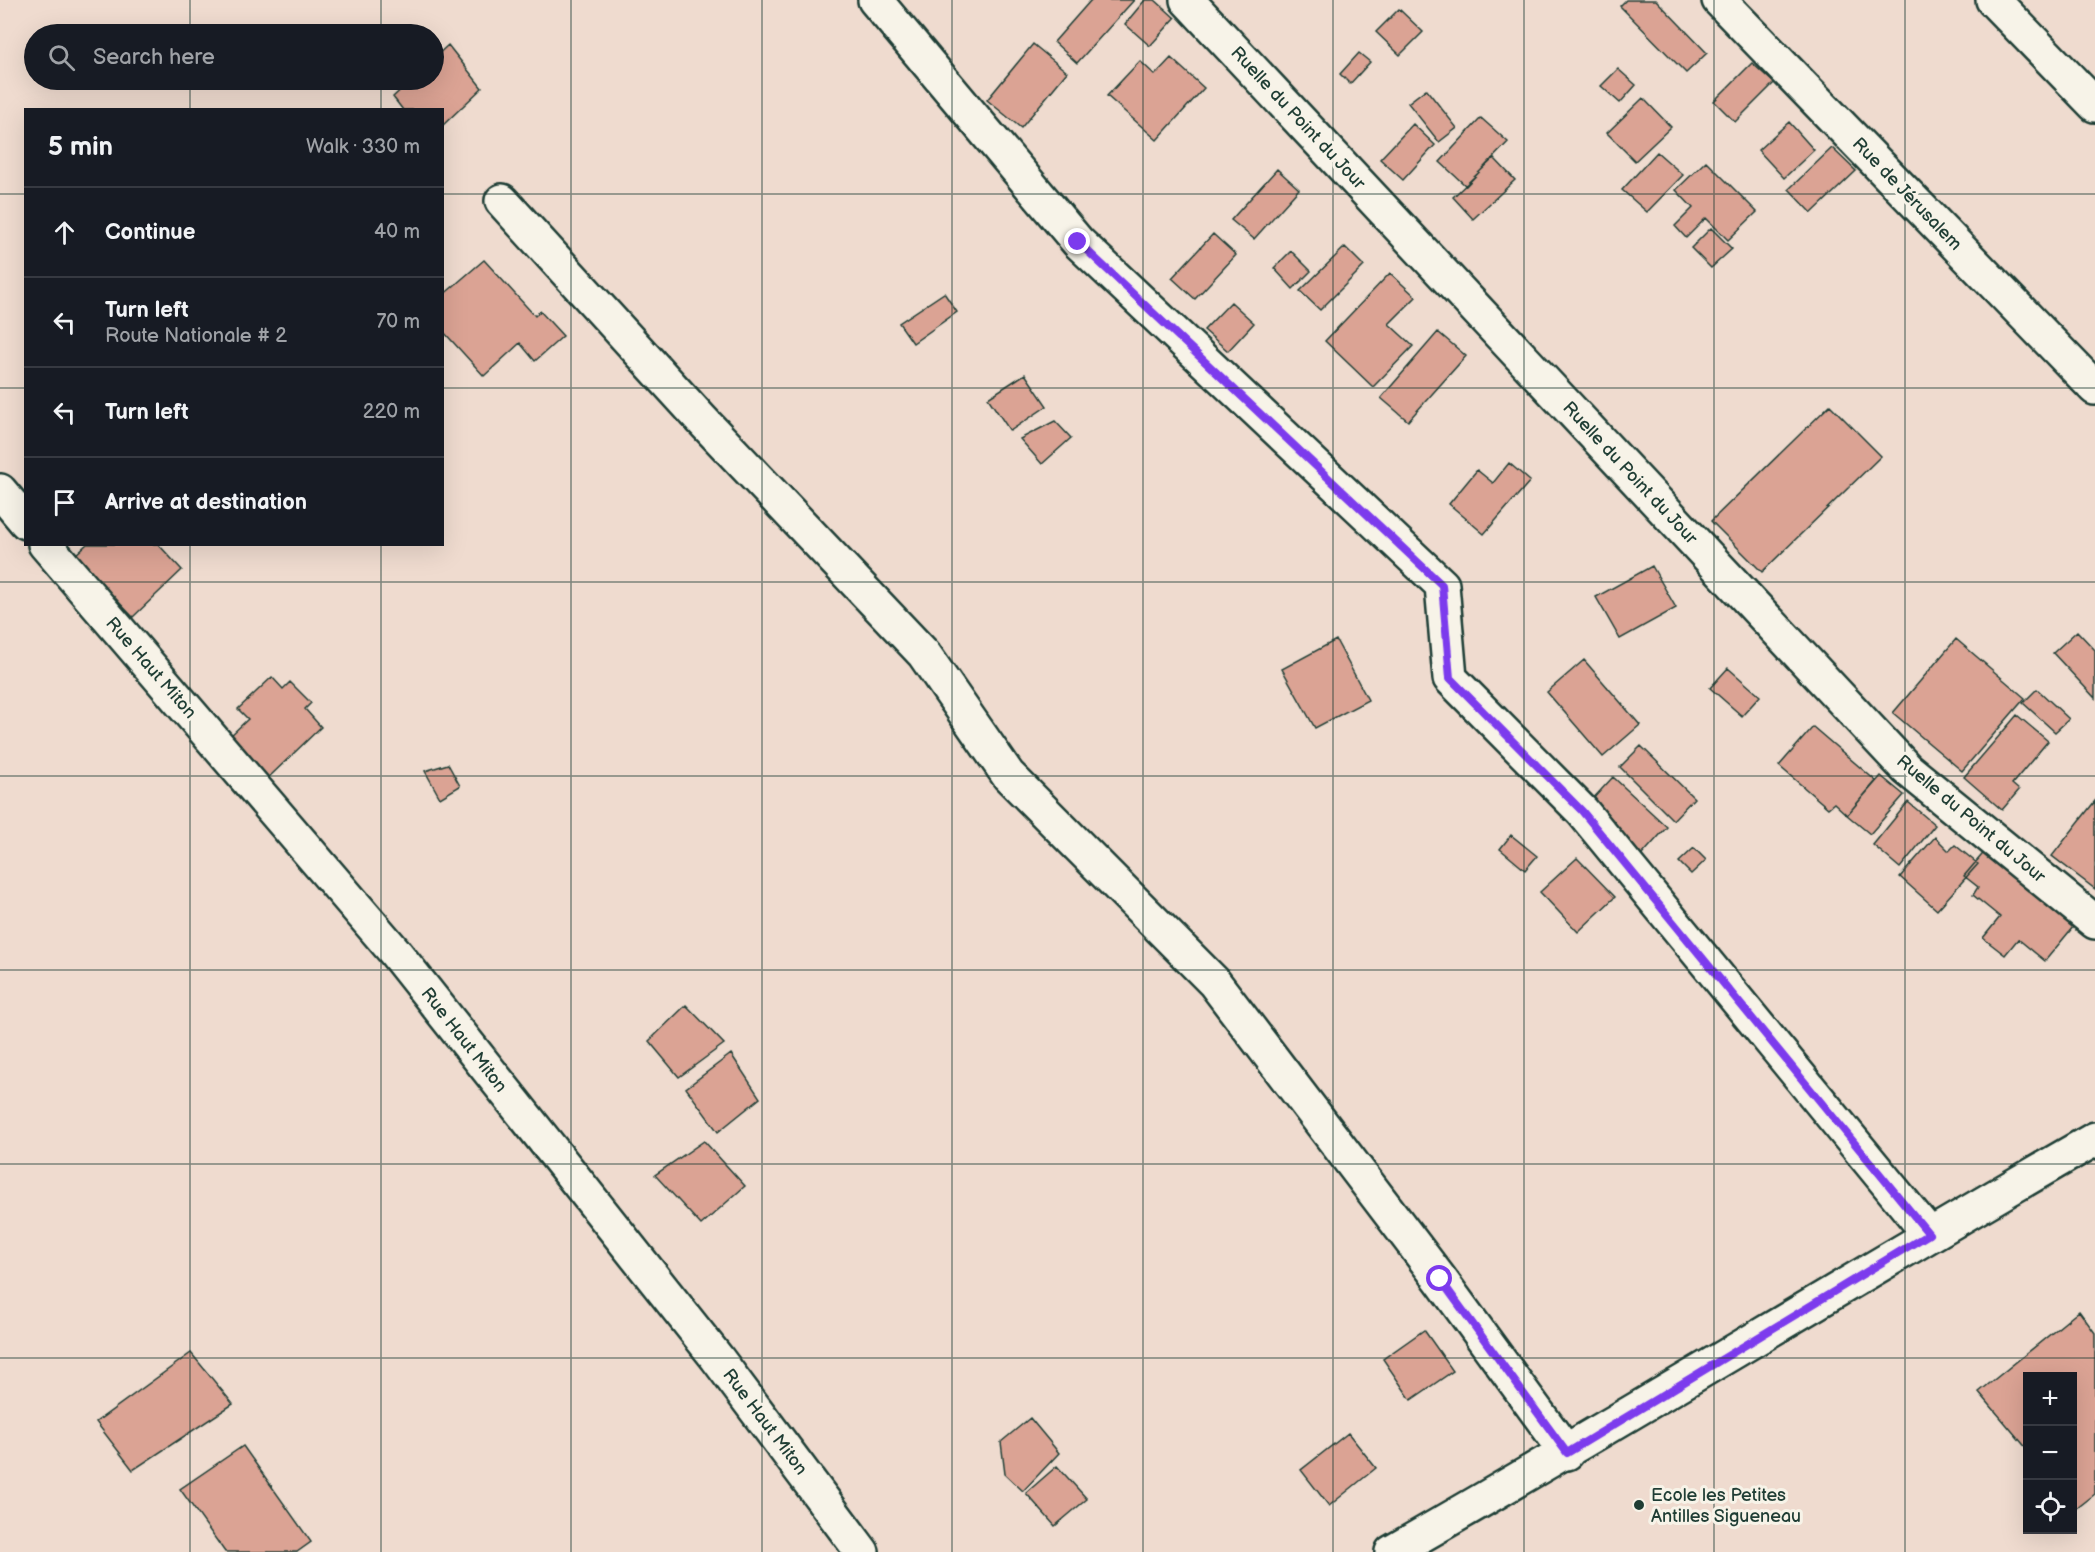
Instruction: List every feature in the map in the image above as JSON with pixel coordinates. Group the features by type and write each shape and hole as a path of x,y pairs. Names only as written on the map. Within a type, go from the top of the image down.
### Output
{"street":[{"path":"875,0 1078,242 1442,585 1450,678 1582,811 1929,1234"},
{"name":"Ruelle du Point du Jour","path":"1187,0 1907,769 2095,922"},
{"name":"Rue de Jérusalem","path":"1719,0 2095,388"},
{"path":"1993,0 2095,105"},
{"path":"502,201 701,419 924,654 1008,775 1214,982 1440,1279 1567,1453"},
{"path":"0,491 24,520"},
{"name":"Rue Haut Miton","path":"47,546 394,951 717,1358 862,1552"},
{"path":"1392,1552 1567,1453 1929,1234 2095,1139"}],"building":[{"path":"1091,0 1134,0 1077,63 1054,42"},
{"path":"1145,0 1155,0 1175,18 1150,46 1125,24"},
{"path":"1626,0 1656,0 1707,53 1686,73 1620,6"},
{"path":"1399,9 1423,32 1400,55 1376,32"},
{"path":"1033,44 1067,72 1021,128 987,100"},
{"path":"448,45 482,88 444,124 444,108 401,108 393,97 400,90 444,90 444,49"},
{"path":"1359,53 1370,62 1350,84 1340,74"},
{"path":"1171,58 1204,88 1157,140 1107,96 1140,61 1155,75"},
{"path":"1752,63 1774,83 1735,122 1714,101"},
{"path":"1618,69 1636,85 1620,103 1601,86"},
{"path":"1426,89 1457,128 1439,142 1408,103"},
{"path":"1643,98 1671,127 1635,161 1607,133"},
{"path":"1481,118 1508,142 1466,186 1440,162"},
{"path":"1789,122 1814,150 1784,178 1758,150"},
{"path":"1413,124 1435,145 1403,180 1380,159"},
{"path":"1832,148 1856,171 1812,213 1789,189"},
{"path":"1657,152 1683,175 1647,212 1622,190"},
{"path":"1494,158 1515,180 1473,219 1453,197"},
{"path":"1706,161 1757,212 1728,240 1706,218 1686,238 1675,226 1693,208 1676,190"},
{"path":"1277,169 1299,189 1254,239 1231,220"},
{"path":"1711,228 1732,249 1711,268 1691,248"},
{"path":"1213,234 1236,255 1195,299 1172,278"},
{"path":"1345,247 1364,266 1320,310 1300,291"},
{"path":"1291,251 1311,271 1293,289 1274,268"},
{"path":"484,260 535,316 540,311 563,336 535,361 520,343 484,376 444,332 444,294"},
{"path":"1390,273 1416,297 1389,324 1413,346 1373,387 1325,341"},
{"path":"944,293 957,312 913,343 899,323"},
{"path":"1231,302 1254,323 1228,351 1204,330"},
{"path":"1438,332 1466,356 1408,421 1381,398"},
{"path":"1025,374 1047,406 1010,431 988,398"},
{"path":"1830,405 1881,456 1762,572 1711,521"},
{"path":"1055,421 1071,438 1042,464 1020,439"},
{"path":"1509,463 1530,481 1484,534 1449,504 1477,470 1493,483"},
{"path":"85,546 160,546 182,570 133,617 74,556"},
{"path":"1652,566 1676,608 1620,639 1596,597"},
{"path":"2077,631 2095,650 2095,698 2053,653"},
{"path":"1956,639 2025,698 1962,771 1893,713"},
{"path":"1336,640 1368,700 1315,728 1282,669"},
{"path":"1584,660 1640,725 1603,757 1547,692"},
{"path":"1728,668 1760,696 1742,716 1710,688"},
{"path":"272,677 283,689 290,682 311,703 305,709 321,727 267,779 228,738 248,719 238,709"},
{"path":"2037,689 2069,719 2055,732 2023,703"},
{"path":"2017,715 2048,741 2012,784 2019,790 2002,810 1964,777"},
{"path":"1813,727 1876,781 1847,815 1834,803 1828,808 1779,766"},
{"path":"1641,746 1694,798 1673,820 1620,767"},
{"path":"448,764 460,786 440,798 425,771"},
{"path":"1881,776 1904,795 1870,834 1847,815"},
{"path":"1613,777 1667,827 1633,865 1578,815"},
{"path":"2095,801 2095,889 2052,856"},
{"path":"1908,802 1935,825 1900,868 1873,845"},
{"path":"1511,835 1537,856 1525,870 1500,849"},
{"path":"1935,837 1949,851 1955,845 1978,864 1937,910 1900,877"},
{"path":"1694,848 1706,860 1691,874 1679,862"},
{"path":"1987,849 2078,921 2045,961 2018,939 2005,955 1983,938 2000,917 1973,895 1978,887 1964,876"},
{"path":"1577,858 1615,897 1578,932 1540,892"},
{"path":"686,1005 724,1044 679,1077 649,1041"},
{"path":"731,1054 760,1098 718,1132 686,1088"},
{"path":"704,1141 745,1186 701,1225 655,1175"},
{"path":"2079,1311 2095,1333 2095,1494 2077,1508 2077,1372 2023,1372 2023,1444 1979,1392"},
{"path":"1424,1330 1453,1371 1411,1400 1383,1359"},
{"path":"191,1353 233,1404 133,1470 96,1422"},
{"path":"1030,1418 1059,1453 1023,1491 1005,1474 1001,1442"},
{"path":"1348,1433 1376,1468 1329,1506 1301,1470"},
{"path":"243,1446 311,1542 297,1552 225,1552 180,1489"},
{"path":"1057,1466 1087,1499 1055,1526 1026,1493"}],"place":[{"name":"Ecole les Petites Antilles Sigueneau","path":"1639,1505"}],"route":[{"path":"1078,242 1442,585 1450,678 1582,811 1929,1234 1567,1453 1440,1279"}]}
